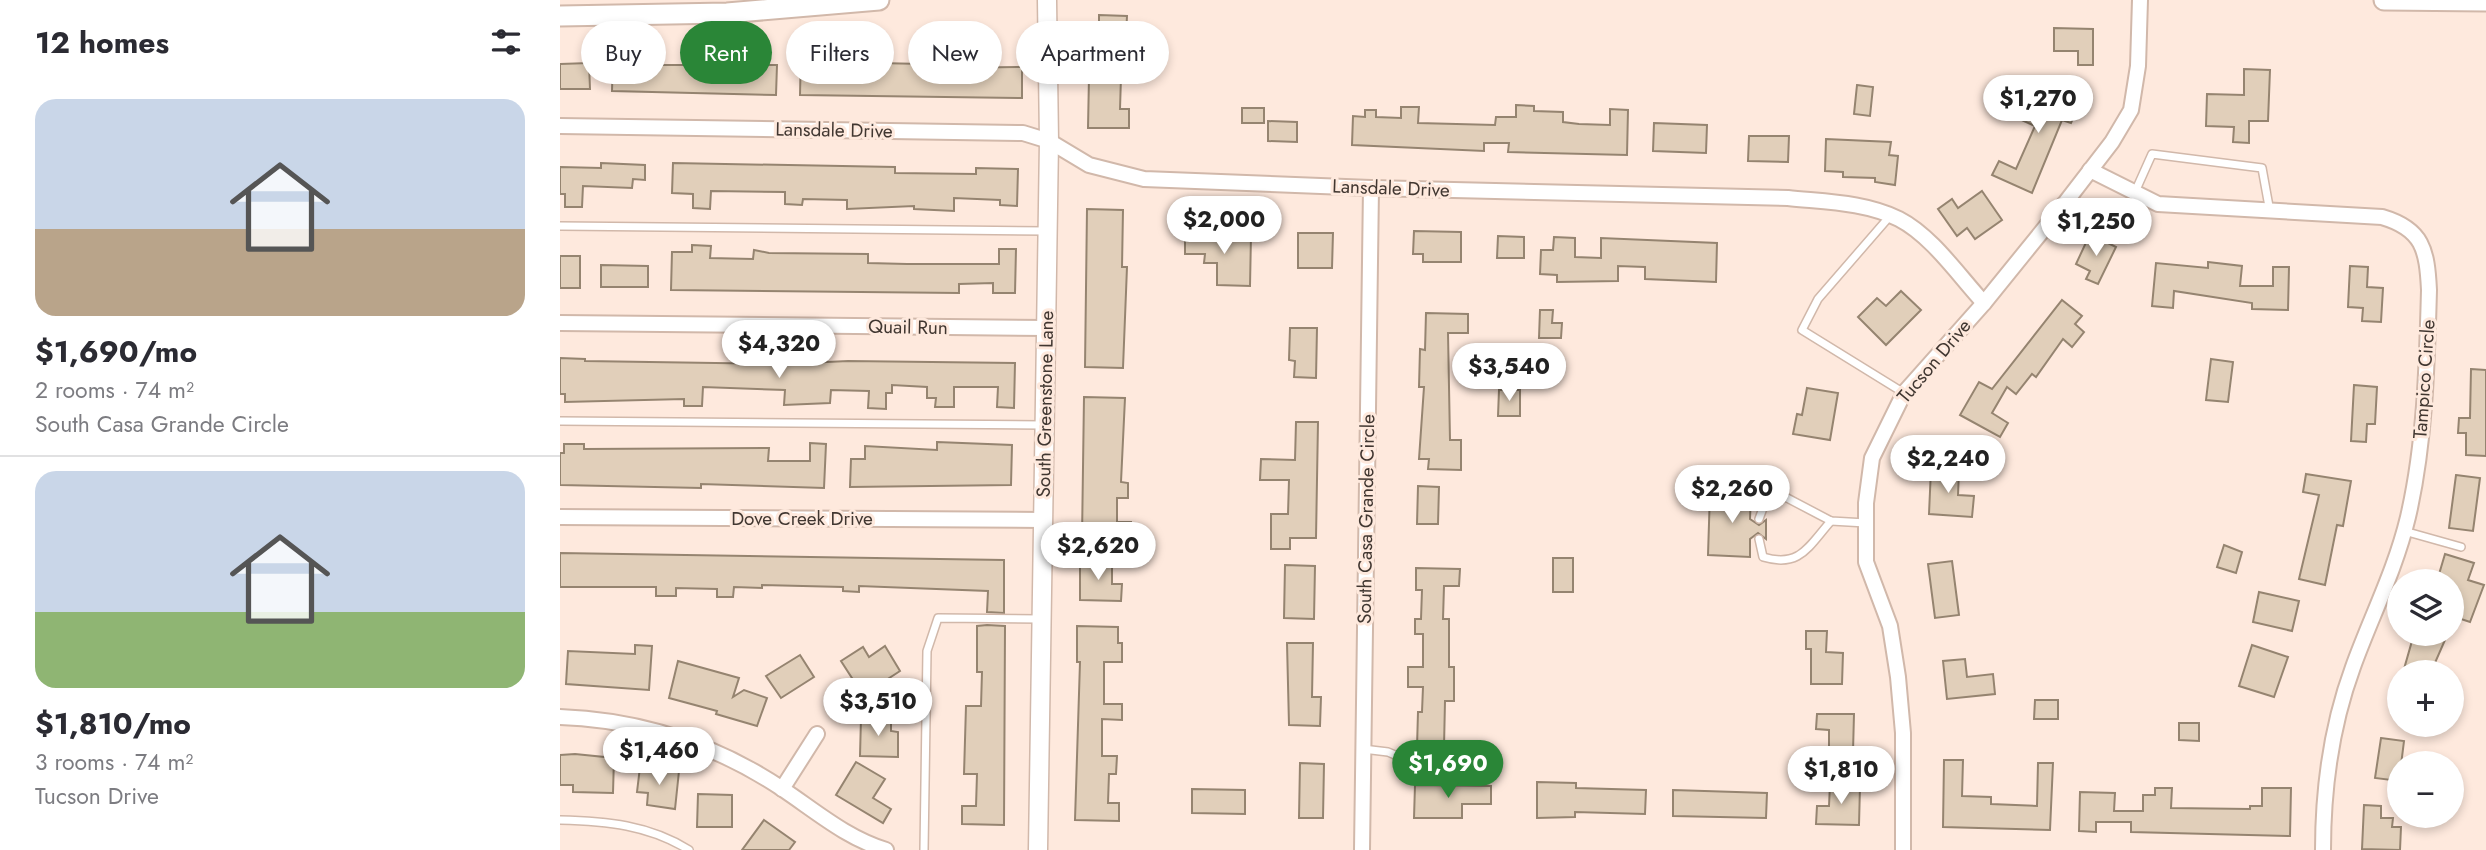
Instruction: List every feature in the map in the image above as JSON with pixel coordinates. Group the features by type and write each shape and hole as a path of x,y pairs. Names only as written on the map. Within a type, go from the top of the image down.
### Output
{"main road":[{"path":"560,16 648,8 727,13 879,0"},
{"path":"2384,0 2486,1"}],"street":[{"name":"South Greenstone Lane","path":"1038,850 1049,141 1047,0"},
{"name":"Tucson Drive","path":"1903,850 1903,733 1898,677 1890,626 1866,562 1866,523 1872,458 1904,393 1984,303 2091,170 2131,110 2138,66 2140,0"},
{"name":"Lansdale Drive","path":"560,126 1023,133 1049,141 1089,165 1144,179 1371,188 1788,198 1849,204 1901,220 1932,246 1984,303"},
{"name":"Tampico Circle","path":"2091,170 2158,204 2382,217 2404,223 2420,241 2428,265 2428,325 2419,454 2404,531 2378,609 2353,667 2337,718 2323,823 2323,850"},
{"name":"South Casa Grande Circle","path":"1362,850 1371,188"},
{"name":"Quail Run","path":"560,323 1046,328"},
{"name":"Dove Creek Drive","path":"560,517 1044,520"},
{"path":"560,717 598,719 684,737 733,759 857,841 886,850"},
{"path":"782,789 817,734"}],"lane":[{"path":"2136,192 2152,154 2262,167 2270,212"},
{"path":"1890,216 1818,299 1802,330 1904,393"},
{"path":"560,226 1048,231"},
{"path":"560,421 1045,425"},
{"path":"1759,519 1770,489 1831,522 1866,523"},
{"path":"1759,539 1763,557 1780,562 1796,559 1831,522"},
{"path":"2404,531 2461,547"},
{"path":"924,850 927,651 938,618 1042,619"},
{"path":"1362,749 1388,751 1428,769"},
{"path":"560,820 603,821 656,832 689,850"}],"building":[{"path":"1099,15 1127,16 1127,21 1099,21"},
{"path":"2054,28 2093,29 2093,65 2078,65 2078,51 2054,51"},
{"path":"581,63 581,84 590,84 590,89 560,89 560,64"},
{"path":"894,63 908,64 908,84 1002,84 1002,67 1016,67 1016,84 1022,84 1022,98 800,95 800,84 894,84"},
{"path":"666,65 680,65 680,84 772,84 772,65 777,65 776,95 612,91 612,84 666,84"},
{"path":"2244,69 2270,70 2268,121 2249,121 2249,143 2233,142 2234,127 2206,126 2207,94 2244,95"},
{"path":"2040,83 2080,102 2071,123 2062,120 2032,193 1992,175 1999,161 2016,169 2035,126 2015,117 2023,100 2031,103"},
{"path":"1089,84 1121,84 1120,109 1129,109 1129,128 1088,128"},
{"path":"1857,85 1873,87 1870,116 1854,114"},
{"path":"1516,105 1534,106 1534,111 1563,112 1563,122 1579,124 1610,125 1610,109 1628,110 1627,155 1508,152 1509,143 1484,143 1484,151 1352,145 1353,116 1365,117 1365,110 1376,110 1376,117 1401,118 1401,107 1419,107 1418,123 1495,125 1496,117 1516,117"},
{"path":"1242,108 1264,108 1264,123 1242,123"},
{"path":"1268,121 1297,122 1297,142 1268,141"},
{"path":"1654,123 1707,125 1706,153 1653,151"},
{"path":"1749,136 1789,136 1788,162 1748,161"},
{"path":"1826,139 1891,142 1889,155 1898,156 1895,185 1875,182 1875,178 1843,177 1843,172 1825,171"},
{"path":"601,163 645,165 645,180 633,179 632,188 583,186 582,207 565,207 565,194 560,194 560,167 601,168"},
{"path":"673,163 895,167 895,173 976,174 976,168 1018,169 1017,206 1000,205 1000,200 954,198 954,211 914,209 914,206 847,209 847,200 803,199 802,205 785,204 785,192 711,191 710,209 693,208 693,194 672,193"},
{"path":"1982,191 2002,220 1975,239 1967,228 1957,236 1938,209 1952,199 1958,208"},
{"path":"1087,209 1123,210 1122,267 1127,267 1123,368 1085,367"},
{"path":"1414,231 1461,232 1461,262 1423,262 1423,254 1413,254"},
{"path":"1185,233 1251,235 1250,286 1217,285 1217,263 1204,263 1205,254 1185,254"},
{"path":"1298,233 1333,233 1332,268 1298,268"},
{"path":"2090,234 2116,247 2098,284 2086,279 2090,271 2076,264"},
{"path":"1498,236 1524,237 1524,258 1497,258"},
{"path":"1554,237 1575,238 1575,257 1601,258 1601,238 1717,243 1716,282 1645,279 1645,267 1618,266 1618,281 1557,282 1557,275 1540,274 1541,250 1553,250"},
{"path":"692,245 711,246 710,258 753,259 754,250 769,253 868,254 868,263 907,264 999,264 999,249 1016,249 1015,293 993,293 993,283 959,284 959,293 671,290 672,252 692,252"},
{"path":"560,256 580,256 580,288 560,288"},
{"path":"2208,262 2242,266 2240,286 2273,286 2273,267 2289,267 2288,310 2252,309 2252,303 2174,291 2173,308 2152,306 2156,263 2208,268"},
{"path":"601,265 648,266 648,287 601,287"},
{"path":"2350,266 2368,267 2367,287 2383,288 2381,322 2362,321 2363,308 2348,307"},
{"path":"1901,291 1921,310 1886,345 1858,317 1877,298 1886,306"},
{"path":"2062,300 2082,316 2075,324 2084,332 2072,347 2063,339 2036,377 2032,374 2016,394 2007,387 1992,413 2008,423 2000,437 1960,415 1979,382 1992,389"},
{"path":"1540,310 1553,310 1552,323 1562,323 1561,338 1539,338"},
{"path":"1426,313 1468,314 1468,333 1448,333 1450,440 1461,440 1461,470 1428,469 1429,459 1419,459 1424,387 1419,387 1420,349 1425,350"},
{"path":"1290,328 1317,328 1316,378 1294,377 1295,361 1289,360"},
{"path":"560,358 585,361 785,364 848,361 1015,363 1014,408 997,407 998,387 954,387 954,407 935,407 936,398 927,398 927,387 892,385 892,393 886,393 886,409 868,408 869,391 831,390 830,403 784,405 785,390 703,387 702,406 684,406 684,399 565,402 565,394 560,394"},
{"path":"2211,359 2233,362 2228,402 2206,400"},
{"path":"2471,369 2486,370 2486,456 2466,455 2466,433 2458,433 2459,418 2470,418"},
{"path":"2354,385 2377,387 2375,424 2367,424 2366,442 2351,441"},
{"path":"1807,388 1838,393 1830,440 1793,434 1797,414 1802,415"},
{"path":"1499,390 1520,390 1520,416 1498,416"},
{"path":"1084,397 1125,398 1121,482 1128,483 1128,498 1117,498 1117,522 1131,522 1130,539 1082,538"},
{"path":"1296,422 1318,422 1316,538 1290,538 1290,549 1271,549 1271,514 1288,514 1289,480 1260,480 1261,459 1295,460"},
{"path":"937,442 1012,445 1011,485 850,487 851,459 865,459 865,446 937,450"},
{"path":"810,443 826,444 824,488 701,484 701,488 560,485 560,453 564,453 564,444 584,444 584,449 769,448 768,461 810,461"},
{"path":"1931,469 1959,471 1958,495 1974,496 1972,517 1929,514"},
{"path":"2306,474 2351,481 2343,526 2337,525 2325,585 2299,579 2319,495 2303,492"},
{"path":"2456,475 2480,478 2473,531 2449,528"},
{"path":"1418,486 1439,487 1438,524 1417,524"},
{"path":"1710,492 1751,493 1750,519 1759,525 1766,520 1766,539 1758,533 1750,539 1750,557 1708,555"},
{"path":"2224,545 2242,552 2236,573 2217,567"},
{"path":"560,553 1004,560 1004,613 987,612 988,591 859,586 859,592 843,591 843,587 762,585 762,588 734,587 733,597 717,597 717,589 676,588 676,596 656,596 656,587 560,587"},
{"path":"2445,554 2474,563 2468,580 2484,585 2470,622 2464,620 2464,569 2441,569"},
{"path":"1553,558 1573,558 1573,592 1553,592"},
{"path":"1080,561 1112,561 1112,584 1122,584 1121,601 1080,600"},
{"path":"1952,561 1959,615 1935,618 1928,564"},
{"path":"1285,565 1315,566 1314,619 1284,618"},
{"path":"1416,568 1460,569 1459,586 1444,586 1443,619 1449,619 1449,667 1454,667 1454,701 1445,701 1444,747 1417,747 1418,712 1422,712 1423,687 1408,687 1408,667 1423,667 1423,634 1415,634 1415,619 1421,619 1422,590 1416,590"},
{"path":"2259,592 2299,601 2292,631 2253,622"},
{"path":"977,626 1005,626 1004,825 962,824 962,806 976,806 977,774 964,774 966,706 981,706 982,672 977,672"},
{"path":"1077,626 1118,627 1118,643 1122,643 1122,662 1104,662 1104,704 1122,704 1122,720 1102,719 1102,756 1117,756 1116,774 1109,774 1108,803 1119,803 1119,821 1075,820 1080,662 1077,662"},
{"path":"1806,631 1827,631 1826,652 1843,653 1842,684 1811,684 1811,649 1806,649"},
{"path":"1287,643 1313,643 1312,697 1321,697 1320,726 1289,725"},
{"path":"635,645 652,646 649,690 566,684 568,651 635,654"},
{"path":"2252,645 2288,657 2274,697 2239,686"},
{"path":"885,646 900,671 863,695 841,661 863,647 869,657"},
{"path":"2411,646 2442,646 2436,660 2407,660"},
{"path":"800,655 814,677 781,698 766,676"},
{"path":"1965,659 1967,677 1993,674 1995,694 1947,699 1943,661"},
{"path":"678,661 739,678 733,697 744,690 767,698 757,726 716,714 717,711 669,698"},
{"path":"2035,700 2058,700 2058,719 2034,719"},
{"path":"1817,714 1854,714 1853,752 1829,751 1829,730 1816,729"},
{"path":"861,718 891,719 891,731 898,732 898,757 860,756"},
{"path":"2179,723 2199,723 2199,741 2179,740"},
{"path":"2381,738 2404,741 2403,751 2387,751 2387,780 2375,778"},
{"path":"560,755 614,758 613,793 573,792 573,785 560,785"},
{"path":"1944,760 1963,760 1962,796 1991,797 1991,804 2037,806 2038,763 2053,763 2050,830 1943,827"},
{"path":"856,762 885,779 873,798 891,809 883,823 836,795"},
{"path":"1300,763 1324,764 1323,818 1299,818"},
{"path":"640,767 679,771 675,809 647,805 648,793 637,792"},
{"path":"1537,782 1576,783 1576,788 1646,790 1645,814 1575,812 1575,817 1537,818"},
{"path":"1830,784 1860,786 1859,825 1816,824 1817,806 1829,806"},
{"path":"1415,785 1491,786 1491,804 1462,804 1462,818 1414,818"},
{"path":"2155,788 2172,788 2171,808 2250,809 2250,806 2262,806 2262,788 2291,788 2290,836 2131,832 2131,822 2096,822 2096,832 2079,831 2080,792 2115,793 2114,811 2143,811 2143,795 2155,795"},
{"path":"1192,789 1245,790 1245,814 1192,813"},
{"path":"1673,790 1767,793 1766,818 1673,816"},
{"path":"698,794 732,795 732,827 697,827"},
{"path":"2364,805 2381,806 2381,818 2387,818 2387,828 2401,828 2400,850 2362,849"},
{"path":"764,820 795,842 789,850 742,850"}]}
